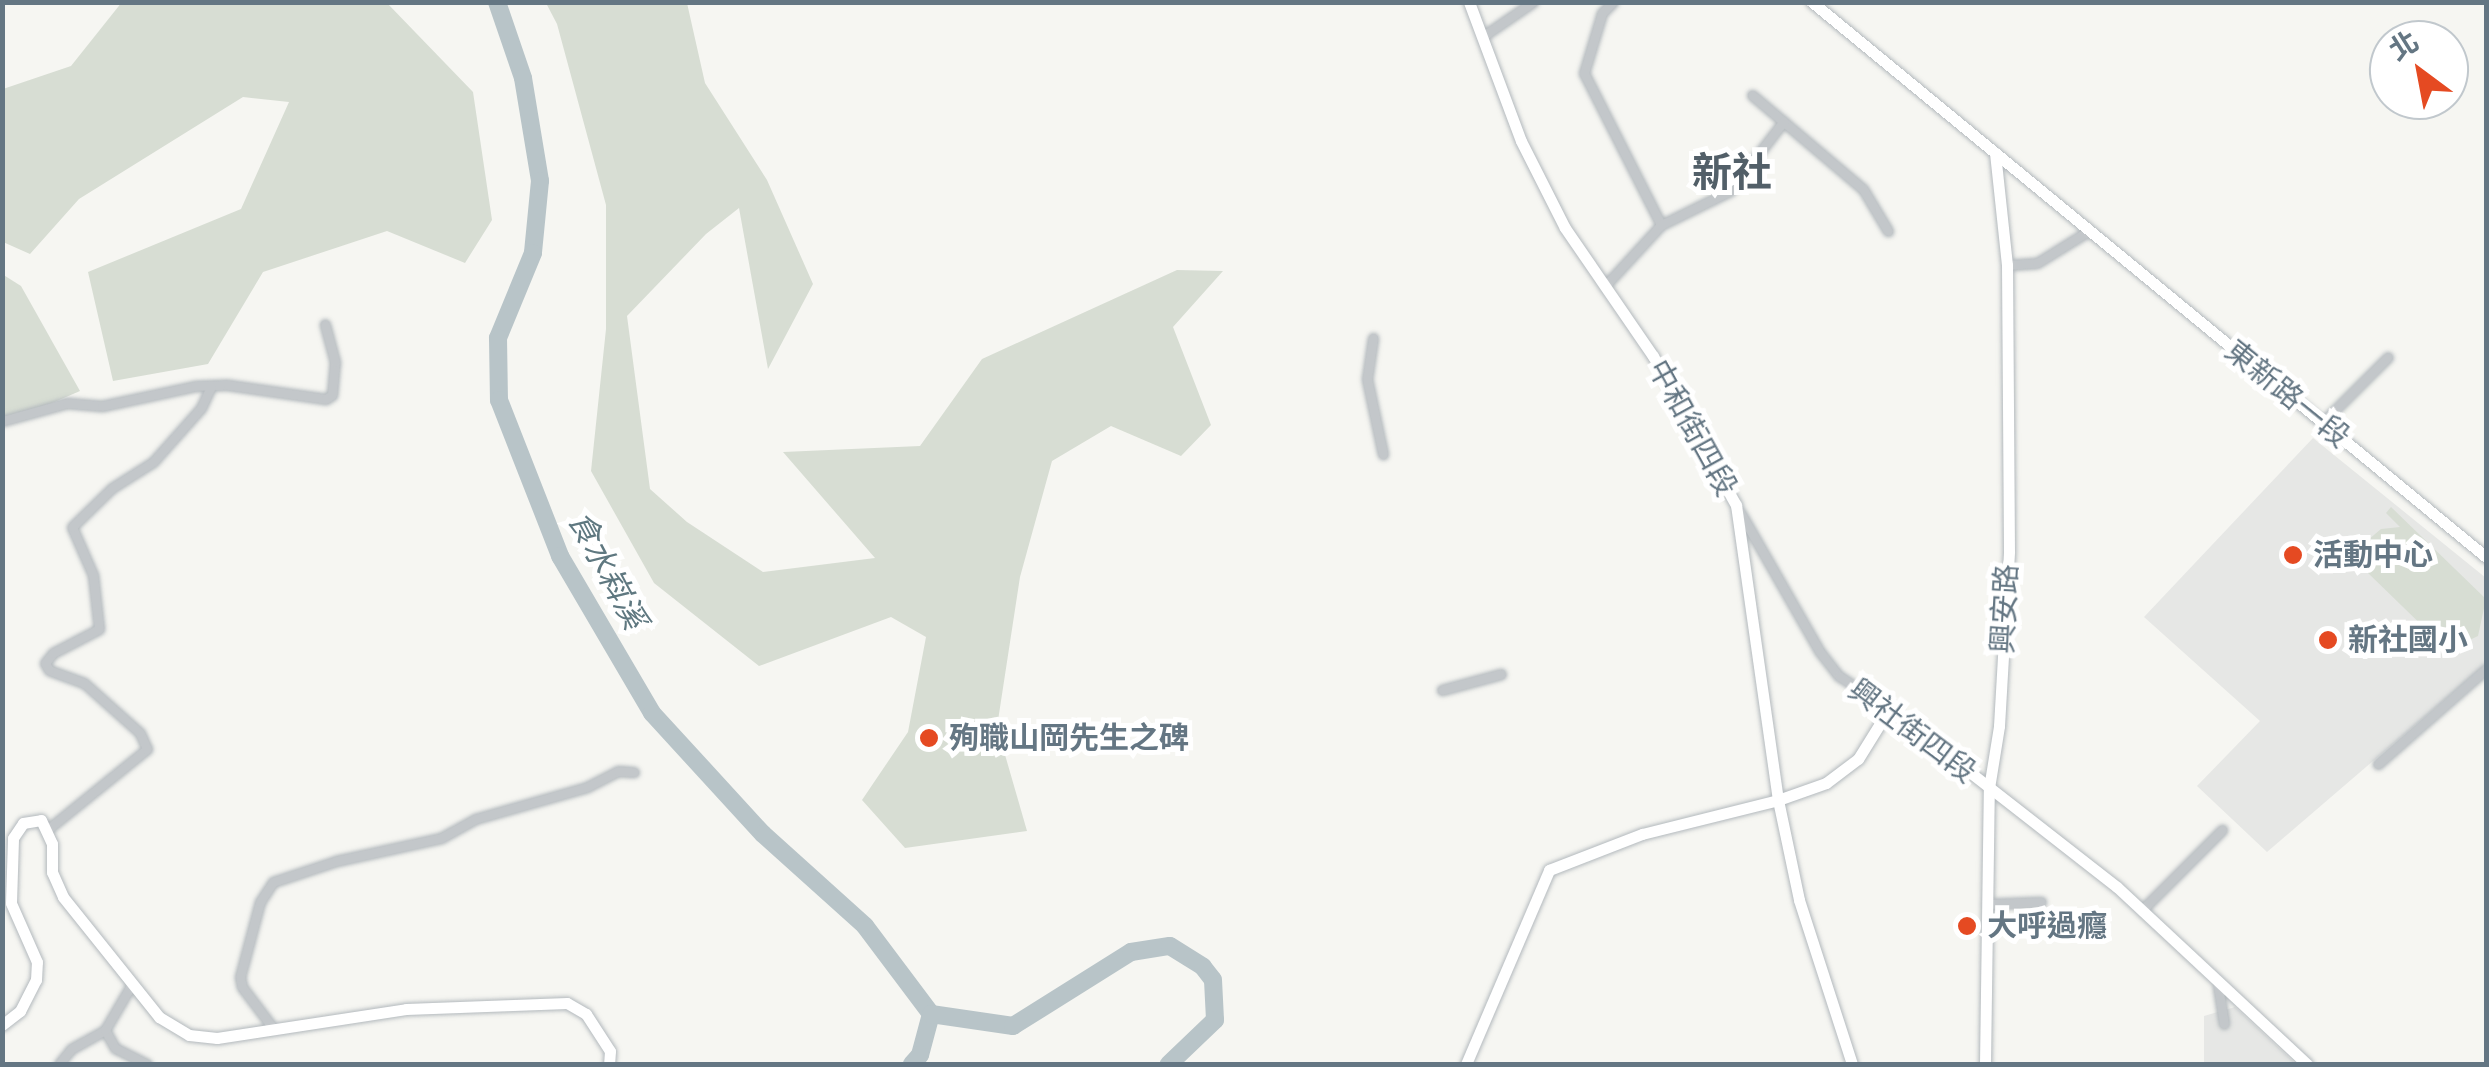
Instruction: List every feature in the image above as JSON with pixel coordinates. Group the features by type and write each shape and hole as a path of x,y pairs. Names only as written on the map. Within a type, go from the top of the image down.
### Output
{"street":[{"name":"中和街四段","path":"1470,2 1526,150 1564,228 1653,356 1736,505 1778,800 1799,900 1852,1064"},
{"path":"1482,37 1533,2"},
{"path":"1613,2 1602,13 1584,74 1661,225"},
{"name":"東新路一段","path":"1812,2 2486,557"},
{"path":"1752,95 1863,189 1888,231"},
{"path":"1604,287 1661,225 1730,191 1784,122"},
{"name":"興安路","path":"1984,1064 1989,788 1999,726 2009,551 2006,265 1995,152"},
{"path":"2006,265 2037,263 2088,232"},
{"path":"2,421 67,403 102,406 195,386 212,388 228,384 326,399 332,394 335,362 325,324"},
{"path":"1373,338 1367,378 1383,454"},
{"path":"2322,422 2388,357"},
{"path":"47,830 147,749 140,732 84,682 49,670 46,663 53,653 99,628 92,575 72,526 112,488 153,462 201,408 212,388"},
{"name":"興社街四段","path":"1736,505 1820,652 1839,676 2053,833 2143,909 2218,986 2307,1064"},
{"path":"2378,764 2486,669"},
{"path":"1442,690 1502,674"},
{"path":"1466,1064 1550,870 1642,834 1778,800 1826,783 1848,769 1889,710"},
{"path":"274,1028 242,988 240,977 260,902 272,882 336,861 441,838 475,818 587,787 618,771 634,772"},
{"path":"4,1021 20,1011 36,980 37,962 11,903 13,838 23,823 41,820 47,830 52,872 63,898 159,1017 189,1035 217,1038 406,1009 566,1003 586,1014 610,1050 610,1064"},
{"path":"2143,909 2222,830"},
{"path":"1986,904 2041,902"},
{"path":"59,1064 72,1049 104,1030 132,984"},
{"path":"2218,986 2224,1024"},
{"path":"104,1030 115,1048 147,1064"}],"shaded area":[{"path":"122,2 387,3 473,92 492,220 465,263 387,231 263,272 208,364 113,381 88,272 241,209 289,102 243,97 79,199 30,254 3,242 3,89 71,66"},
{"path":"546,3 687,3 705,83 767,180 813,284 768,369 739,208 706,234 627,316 650,489 687,522 763,572 875,558 783,452 920,446 982,359 1177,270 1223,271 1173,327 1211,425 1181,456 1111,426 1052,461 1020,577 997,727 1027,831 905,848 862,800 908,732 926,637 891,617 759,666 654,583 591,471 606,329 606,205 557,24"},
{"path":"2,274 21,286 80,391 3,424"},
{"name":"新社國小","path":"2313,438 2486,578 2486,664 2267,852 2197,786 2260,721 2144,617"},
{"path":"2391,507 2486,599 2478,636 2461,644 2437,640 2368,573 2368,540 2381,529 2400,527 2386,513"},
{"path":"2235,1007 2296,1064 2204,1064 2204,1016"}],"waterway":[{"name":"食水嵙溪","path":"497,2 523,78 540,181 533,253 498,338 499,400 560,556 652,713 763,834 865,926 931,1014 920,1055 912,1064"},
{"path":"931,1014 1013,1026 1131,952 1170,946 1203,967 1213,980 1215,1020 1169,1064"}],"place":[{"name":"活動中心","path":"2293,555"},
{"name":"新社國小","path":"2328,640"},
{"name":"殉職山岡先生之碑","path":"929,738"},
{"name":"大呼過癮","path":"1967,926"}],"district":[{"name":"新社","path":"1732,173"}]}
